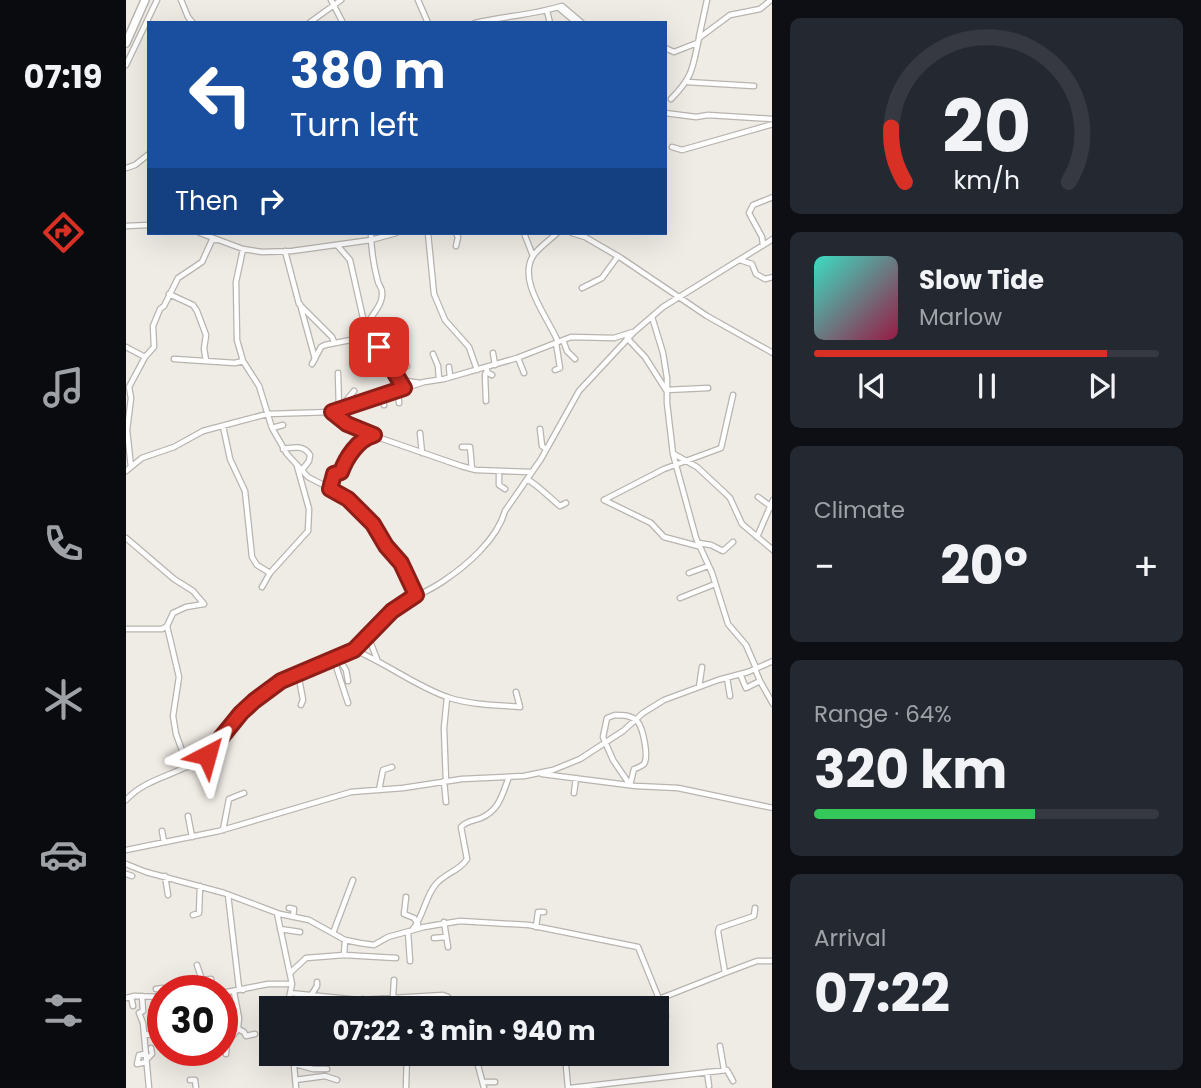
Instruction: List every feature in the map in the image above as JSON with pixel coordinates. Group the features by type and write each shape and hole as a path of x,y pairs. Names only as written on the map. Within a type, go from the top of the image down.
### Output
{"highway":[{"path":"126,43 128,31 145,0"}],"street":[{"path":"126,65 157,0"},
{"path":"181,0 191,21"},
{"path":"311,21 333,3 341,0"},
{"path":"418,0 427,21"},
{"path":"671,99 687,82 694,67 707,0"},
{"path":"667,50 674,52 698,40 730,15 760,9 771,0"},
{"path":"333,3 342,21"},
{"path":"484,21 532,15 562,6 578,21"},
{"path":"547,11 550,21"},
{"path":"687,82 754,86"},
{"path":"667,113 772,122"},
{"path":"672,147 682,150 772,122"},
{"path":"126,168 147,156"},
{"path":"763,245 762,237 748,213 753,205 772,197"},
{"path":"126,226 147,225"},
{"path":"205,235 243,250 262,252 371,240 389,235"},
{"path":"365,328 382,292 371,235"},
{"path":"428,235 434,294 445,320 470,347 477,370"},
{"path":"456,246 457,235"},
{"path":"525,235 533,256"},
{"path":"555,235 533,256 529,274 539,306 559,342 575,359"},
{"path":"578,235 618,256 678,298 772,353"},
{"path":"126,800 151,780 188,767 207,755 254,701 281,681 354,650 392,611 441,583 480,550 502,521 505,511 547,449 579,391 627,337 678,298 772,239"},
{"path":"128,470 127,430 131,398 129,387 145,356 154,347 153,326 178,278 202,262 212,240 217,240"},
{"path":"336,244 351,260 366,337"},
{"path":"243,250 236,282 235,329 243,361 259,386 272,428 283,449 312,481 348,499 373,524 386,546 401,563 416,595"},
{"path":"285,251 313,361 321,347"},
{"path":"583,288 602,278 618,256"},
{"path":"740,260 752,264 756,274 765,279 772,277"},
{"path":"169,294 193,305 197,311 206,335 206,360"},
{"path":"299,304 334,342"},
{"path":"652,317 667,378 673,454 698,545 715,584 727,624 746,645 772,704"},
{"path":"312,349 366,337 375,342 400,381"},
{"path":"128,470 142,458 174,447 203,431 267,414 332,412 420,383 486,369 571,337 627,337"},
{"path":"627,337 645,357 666,390"},
{"path":"555,370 560,368 561,364 559,342"},
{"path":"126,347 145,356"},
{"path":"494,353 495,365"},
{"path":"433,354 437,361 439,379"},
{"path":"518,358 524,373"},
{"path":"174,359 234,363 243,361"},
{"path":"399,403 400,381 404,367 407,366"},
{"path":"449,368 450,377"},
{"path":"486,369 492,375"},
{"path":"486,369 486,401"},
{"path":"338,373 342,408"},
{"path":"400,381 420,383"},
{"path":"666,390 708,388"},
{"path":"342,408 354,391"},
{"path":"733,395 721,449 684,460 604,500 651,523 662,536 698,545 710,545 723,551 733,542"},
{"path":"382,396 384,405"},
{"path":"332,412 347,424 374,435 472,469 531,472"},
{"path":"272,428 284,425"},
{"path":"223,426 230,459 245,491 252,557 257,565 270,572"},
{"path":"540,429 542,446 547,449"},
{"path":"420,433 422,453"},
{"path":"330,489 334,474 341,472 346,459 368,437 374,435"},
{"path":"283,449 301,447 308,451 309,461 302,470"},
{"path":"461,447 470,447 472,469"},
{"path":"673,454 697,467 726,493 742,524 772,550"},
{"path":"262,587 270,572 308,531 310,514 297,466"},
{"path":"499,471 499,485 505,489"},
{"path":"527,479 545,491 560,506 566,503"},
{"path":"757,537 771,504 758,497"},
{"path":"126,538 174,579 192,590 204,603 173,613 167,626 179,677 173,716 176,734 188,767"},
{"path":"689,573 708,566"},
{"path":"680,598 715,584"},
{"path":"126,629 153,631 167,626"},
{"path":"368,636 377,660"},
{"path":"354,650 447,698 474,704 520,707 516,692"},
{"path":"336,659 346,670 348,681"},
{"path":"336,659 348,703"},
{"path":"126,850 223,830 336,795 445,781 537,774 571,764 606,742 652,707 772,661"},
{"path":"699,687 702,667"},
{"path":"298,673 303,700 301,705"},
{"path":"740,674 746,688 760,681"},
{"path":"727,678 730,696"},
{"path":"446,802 444,728 447,698"},
{"path":"615,715 636,720 644,736 646,760 643,765 634,769 630,785 613,760 603,737 607,718 615,715"},
{"path":"379,790 383,771 392,767"},
{"path":"537,774 678,788 772,808"},
{"path":"410,961 410,931 422,918 436,883 461,867 467,859 461,827 495,810 509,777"},
{"path":"574,793 576,778"},
{"path":"223,830 229,799 244,793"},
{"path":"188,816 192,837"},
{"path":"162,831 164,842"},
{"path":"126,864 277,913 309,920 345,940 374,945 388,937 444,922 536,927 638,947 658,996"},
{"path":"165,876 168,895"},
{"path":"333,933 353,880"},
{"path":"193,915 199,913 200,886"},
{"path":"228,895 239,988 243,990"},
{"path":"406,897 404,914 414,918 418,924"},
{"path":"289,908 294,909 293,917"},
{"path":"725,973 719,928 754,916 755,908"},
{"path":"536,927 537,912 544,912"},
{"path":"277,913 292,984 289,996"},
{"path":"444,922 448,947"},
{"path":"280,929 300,932"},
{"path":"434,938 446,937"},
{"path":"344,955 345,940"},
{"path":"290,973 306,958 344,955 396,958"},
{"path":"667,996 757,961 772,961"},
{"path":"197,965 200,975"},
{"path":"394,980 394,996"},
{"path":"311,996 317,982"},
{"path":"238,991 268,984 292,984"},
{"path":"289,993 305,996"},
{"path":"142,996 143,1012 139,1013 144,1033 149,1088"},
{"path":"133,1006 128,997 147,996"},
{"path":"418,996 446,996"},
{"path":"238,1029 246,1036 255,1034"},
{"path":"720,1046 724,1070"},
{"path":"294,1066 296,1088"},
{"path":"304,1066 327,1069"},
{"path":"406,1088 407,1066"},
{"path":"478,1066 484,1085 495,1082"},
{"path":"566,1066 569,1088 724,1070 727,1070 733,1081"},
{"path":"707,1072 709,1086"},
{"path":"295,1080 325,1076 337,1080"},
{"path":"190,1080 195,1080 196,1088"}],"route":[{"path":"207,755 254,701 281,681 354,650 392,611 416,595 401,563 386,546 373,524 348,499 330,489 334,474 341,472 346,459 368,437 374,435 356,430 332,412 404,388 379,347"}]}
